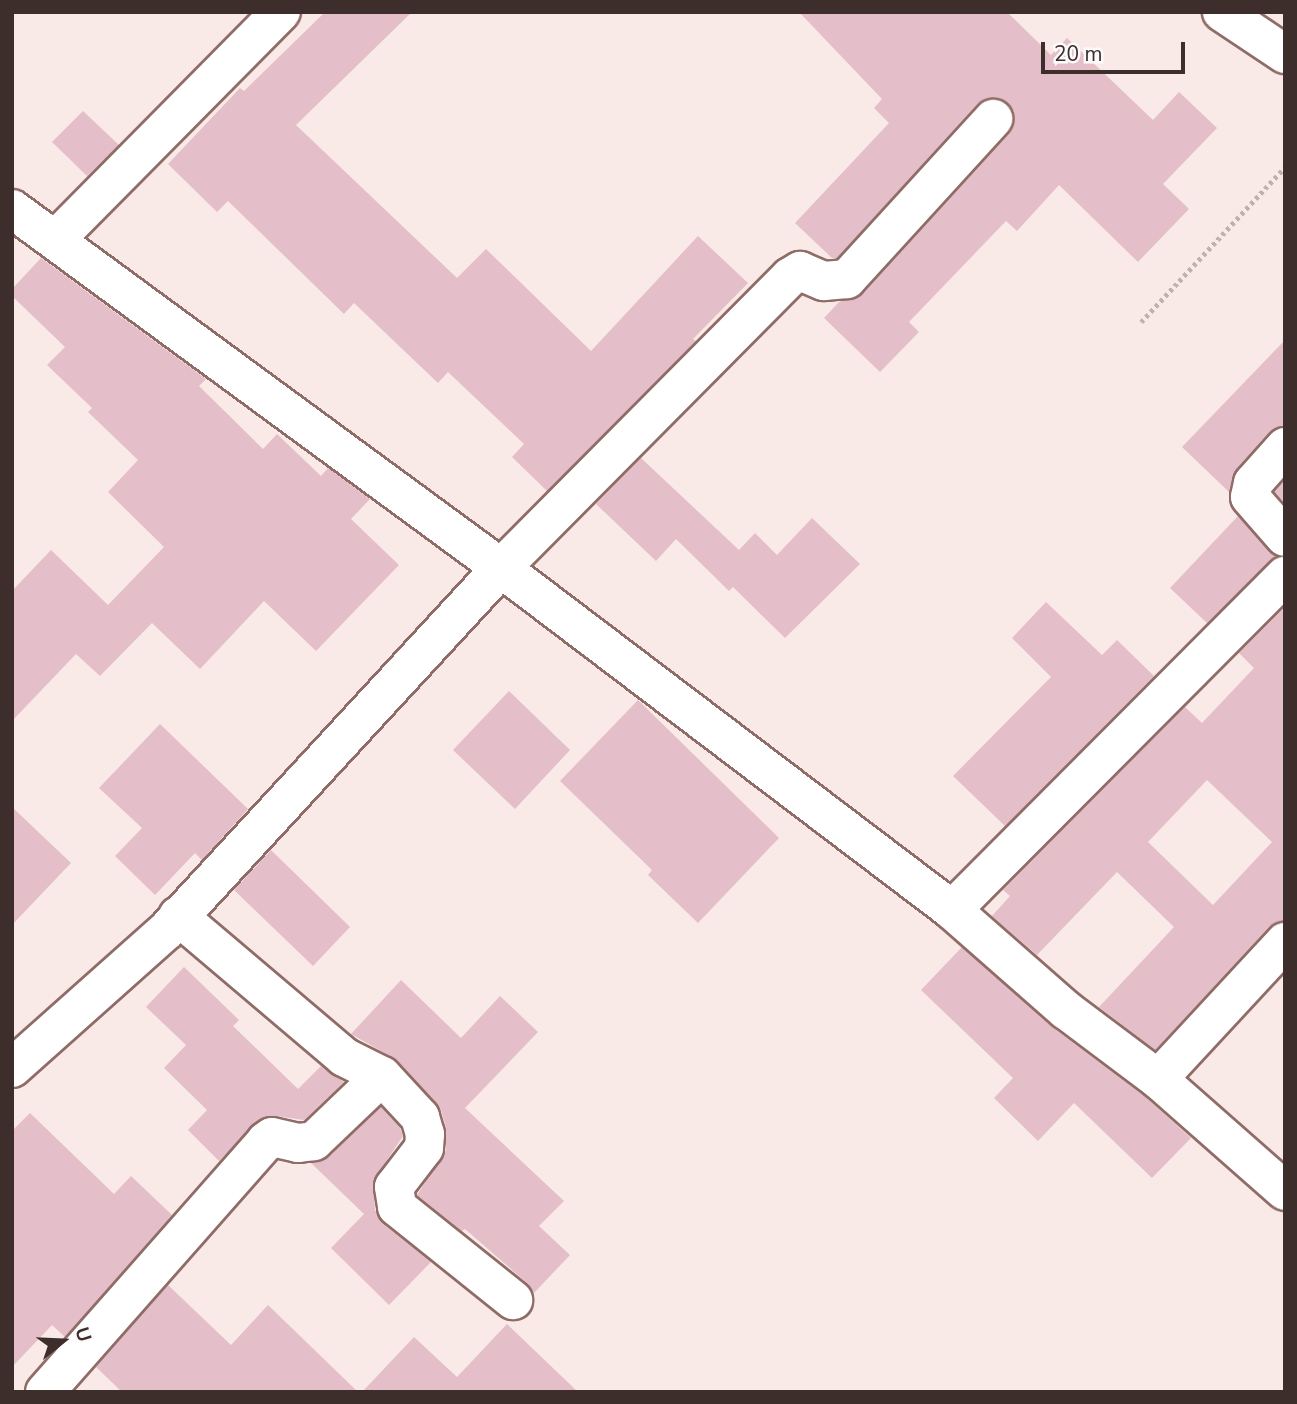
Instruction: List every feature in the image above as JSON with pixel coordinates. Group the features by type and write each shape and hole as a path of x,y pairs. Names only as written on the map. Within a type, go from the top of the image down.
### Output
{"street":[{"path":"55,240 281,12"},
{"path":"1222,12 1285,54"},
{"path":"12,1068 178,916 501,568 790,277 800,271 824,281 847,279 993,119"},
{"path":"12,209 501,568 952,910 1066,1010 1158,1079 1285,1191"},
{"path":"1285,447 1253,483 1250,492 1250,497 1285,537"},
{"path":"952,910 1285,576"},
{"path":"178,916 344,1057 382,1076 420,1116 425,1134 424,1147 394,1187 397,1207 513,1300"},
{"path":"1158,1079 1285,942"},
{"path":"45,1392 266,1141 272,1137 298,1143 314,1141 382,1076"}],"path":[{"path":"1141,321 1285,167"}],"building":[{"path":"325,12 412,12 296,125 457,278 486,249 591,351 698,236 748,283 693,339 696,341 547,491 512,457 524,444 448,372 438,383 354,303 344,314 228,201 217,212 168,164 240,88 244,91"},
{"path":"799,12 1007,12 1051,55 1067,38 1153,120 1179,92 1217,128 1163,184 1189,209 1138,262 1059,185 1017,231 1006,221 909,322 919,332 880,372 824,318 839,302 863,294 1009,134 1014,124 1014,113 1008,103 998,98 987,98 977,104 837,258 832,258 795,223 889,123 874,108 882,99"},
{"path":"83,111 119,145 87,176 52,142"},
{"path":"41,258 206,379 199,386 263,449 277,434 321,476 328,468 370,499 351,519 399,565 316,651 264,601 200,669 152,623 100,676 76,654 12,721 12,591 51,550 108,605 164,547 108,492 138,460 88,412 92,408 47,365 65,347 12,296 12,289"},
{"path":"1285,340 1285,426 1269,432 1237,468 1229,492 1182,447"},
{"path":"641,458 739,550 755,533 777,555 812,518 860,564 785,638 733,587 729,591 676,539 656,561 596,504"},
{"path":"1285,480 1285,503 1274,492"},
{"path":"1238,516 1276,557 1207,623 1170,588"},
{"path":"1046,602 1102,655 1117,640 1154,676 1005,826 953,776 1051,677 1012,638"},
{"path":"1285,607 1285,921 1269,927 1155,1050 1099,1007 1174,927 1117,872 1037,955 992,916 1010,896 1003,890 1185,707 1202,723 1254,668 1239,653","holes":["1207,780 1272,842 1213,905 1148,842"]},
{"path":"509,691 570,750 515,809 453,750"},
{"path":"638,700 779,838 698,923 648,875 652,870 560,781"},
{"path":"160,724 248,809 202,860 195,853 155,895 115,856 142,828 99,788"},
{"path":"12,807 71,863 12,925"},
{"path":"271,850 350,927 313,966 234,890"},
{"path":"962,947 1052,1027 1144,1096 1191,1138 1152,1178 1074,1103 1038,1141 994,1098 1013,1078 921,990"},
{"path":"184,967 239,1020 233,1026 298,1089 321,1066 344,1082 304,1120 276,1116 260,1119 219,1161 188,1130 207,1110 164,1068 186,1045 146,1007"},
{"path":"401,980 461,1038 500,996 538,1032 465,1108 564,1201 539,1226 570,1255 534,1293 527,1283 465,1229 462,1231 417,1195 446,1150 446,1128 441,1110 397,1060 351,1034"},
{"path":"381,1107 400,1128 403,1136 373,1181 375,1210 383,1224 431,1262 389,1305 331,1248 364,1214 311,1163 329,1157"},
{"path":"30,1113 114,1194 131,1176 172,1215 65,1337 52,1325 12,1367 12,1131"},
{"path":"168,1285 231,1345 268,1305 358,1392 122,1392 96,1367"},
{"path":"507,1324 578,1392 362,1392 414,1337 457,1377"}]}
